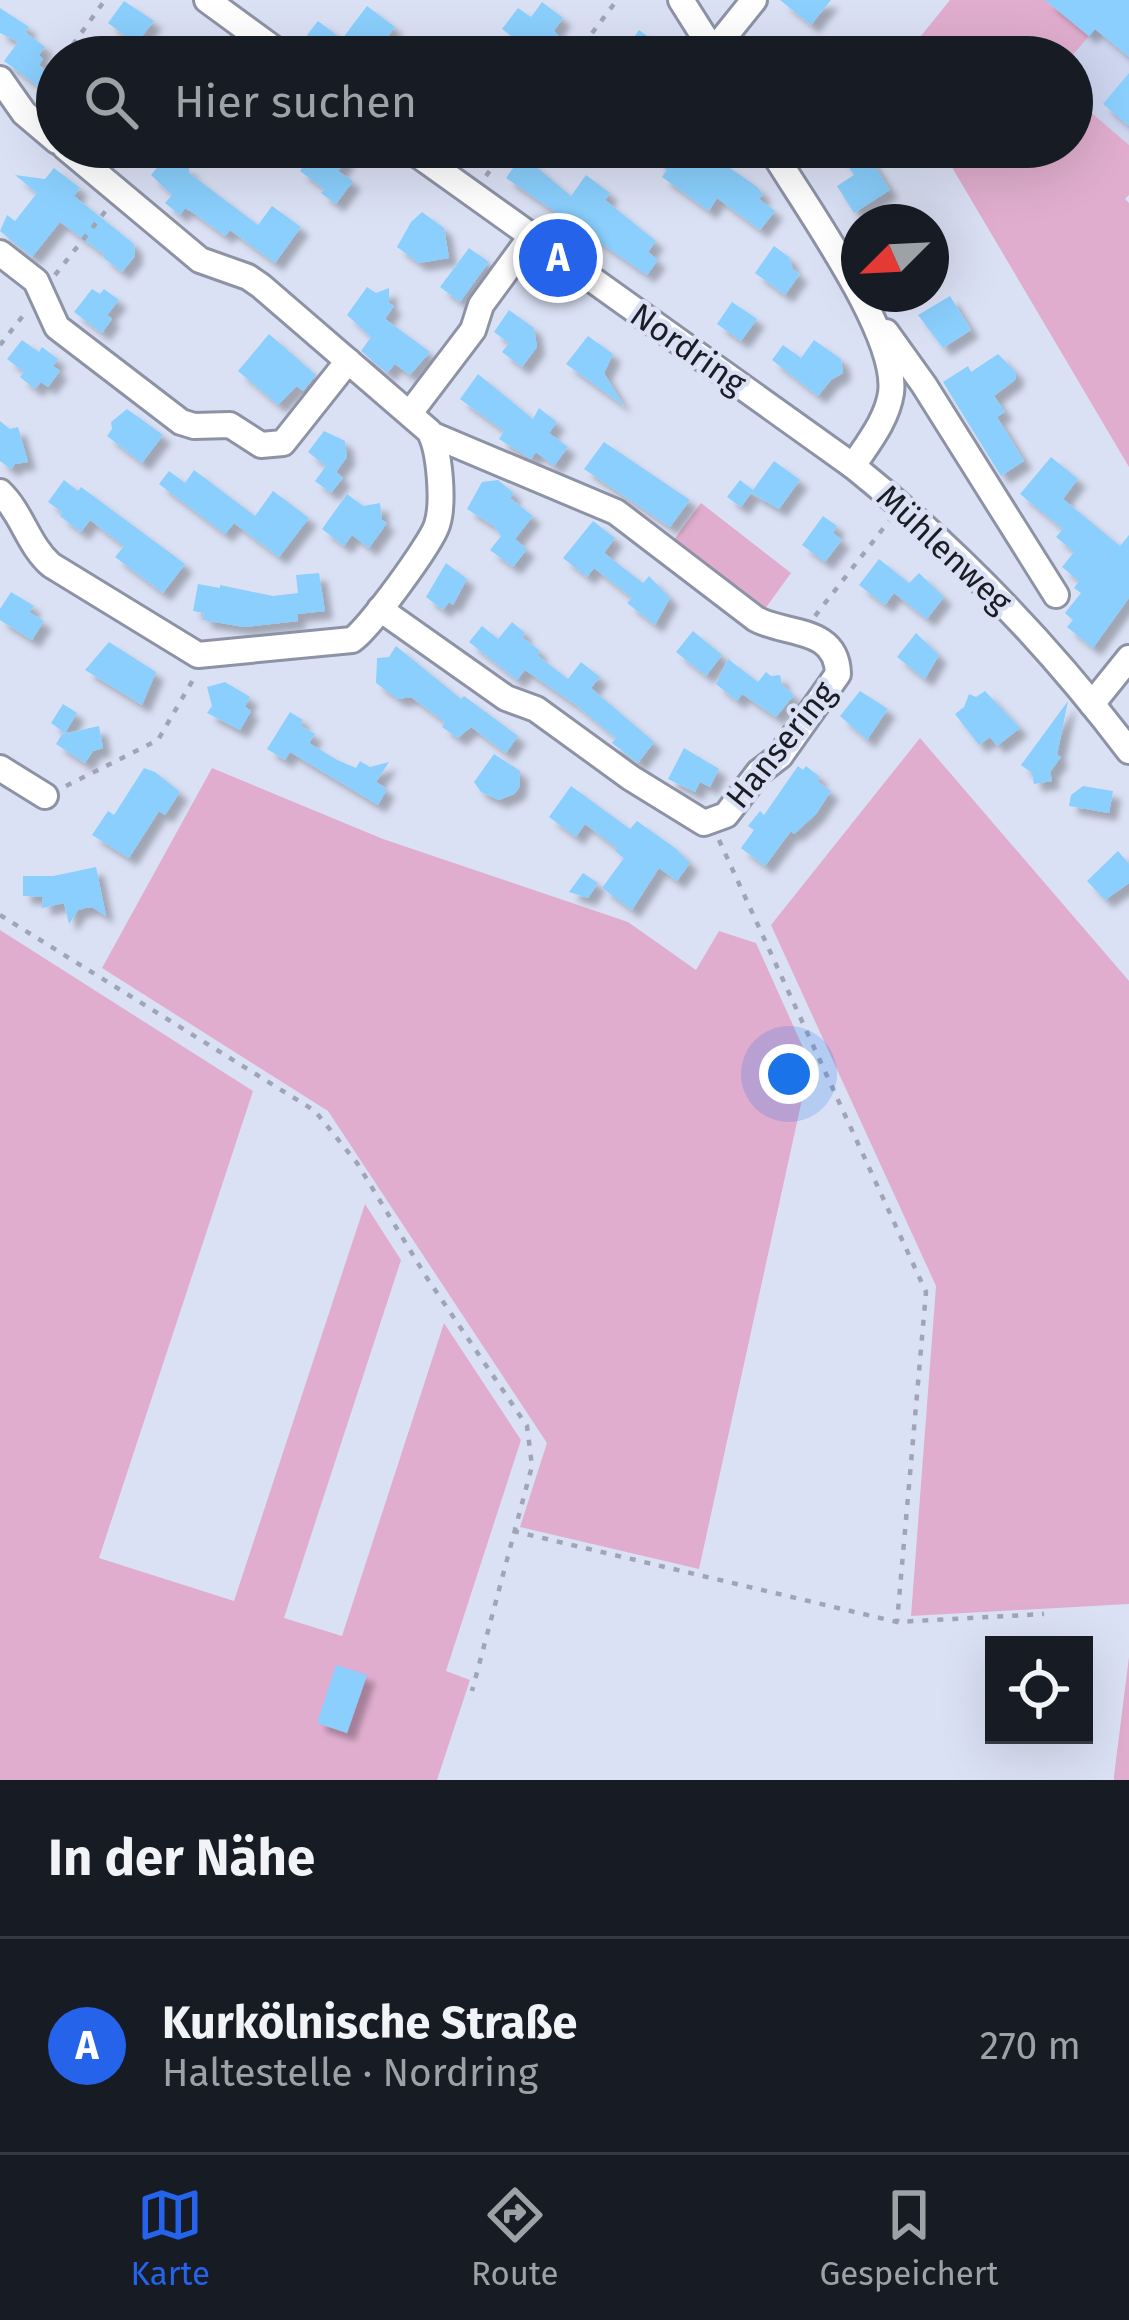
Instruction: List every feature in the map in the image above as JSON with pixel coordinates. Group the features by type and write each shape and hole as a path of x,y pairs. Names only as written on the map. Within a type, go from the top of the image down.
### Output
{"street":[{"path":"207,0 256,36"},
{"path":"659,0 698,36"},
{"path":"681,0 704,36"},
{"path":"722,36 754,0"},
{"path":"0,80 36,123"},
{"path":"0,492 51,565 188,650 207,655 345,643 360,635 438,523 433,436 248,277 200,260 90,168"},
{"name":"Nordring","path":"435,168 853,466"},
{"name":"Mühlenweg","path":"783,168 873,316 924,385 1056,595"},
{"path":"410,413 473,330 481,305 530,238"},
{"path":"0,254 36,281 34,302 57,327 181,422 194,426 230,425 261,445 284,443 348,361"},
{"name":"Mühlenweg","path":"873,316 889,358 890,393 881,422 853,466 901,505 1012,614 1129,751"},
{"name":"Hansering","path":"380,609 506,698 542,713 696,820 712,823 726,815 759,772 781,756 835,684 836,659 805,631 775,628 756,620 616,512 433,436"},
{"path":"1092,704 1129,658"},
{"path":"0,768 45,796"}],"path":[{"path":"79,36 105,0"},
{"path":"590,36 617,0"},
{"path":"24,113 36,96"},
{"path":"472,195 492,168"},
{"path":"0,345 120,193"},
{"path":"805,631 901,505"},
{"path":"45,796 158,740 207,655"},
{"path":"712,823 926,1292 896,1622"},
{"path":"0,915 315,1111 357,1163 427,1278 527,1426 532,1466 472,1690"},
{"path":"513,1532 896,1622 1044,1614"}],"shaded area":[{"path":"950,0 1045,0 1089,36 921,36"},
{"path":"1045,0 1129,0 1129,145 1093,114 1093,36"},
{"path":"1093,114 1129,145 1129,195 1125,199 1129,203 1129,467 952,168 1093,168"},
{"path":"701,503 791,573 762,613 670,545"},
{"path":"920,738 1129,981 1129,1604 911,1616 936,1286 771,925"},
{"path":"212,768 383,839 628,922 696,970 719,931 756,943 810,1063 699,1569 520,1527 547,1443 328,1111 102,968"},
{"path":"0,930 253,1091 99,1558 234,1601 365,1204 401,1260 284,1618 342,1636 444,1323 521,1440 446,1671 470,1680 437,1780 0,1780"},
{"path":"1129,1657 1129,1780 1114,1780 1114,1776"}],"building":[{"path":"780,0 831,0 811,25"},
{"path":"1045,0 1129,0 1129,57 1095,29 1089,36"},
{"path":"124,1 154,21 142,36 125,36 108,23"},
{"path":"542,2 563,18 554,31 559,36 511,36 502,29 518,8 531,17"},
{"path":"367,6 395,27 388,36 344,36"},
{"path":"0,8 29,27 25,32 36,40 36,85 4,61 18,42 0,33"},
{"path":"318,21 338,36 307,35"},
{"path":"1129,73 1129,126 1103,104"},
{"path":"54,168 80,188 74,196 134,244 135,256 122,272 60,222 32,257 0,231 7,215 15,221 37,193 15,175 45,179"},
{"path":"157,168 189,168 189,173 258,225 272,206 301,227 275,263 230,230 225,236 185,208 180,215 165,203 172,195 151,175"},
{"path":"340,168 338,171 353,181 336,204 300,171"},
{"path":"513,168 538,168 571,196 586,175 610,193 605,200 656,241 648,252 658,260 647,275 506,178"},
{"path":"730,168 756,186 763,194 759,199 775,211 760,230 717,198 709,211 662,177 667,170"},
{"path":"850,168 876,168 890,190 868,204 848,204 837,186 854,175"},
{"path":"422,212 444,228 449,258 419,263 397,247"},
{"path":"774,246 800,274 785,295 755,273"},
{"path":"469,248 489,262 460,302 440,287"},
{"path":"367,287 376,293 389,288 389,303 394,306 385,319 430,352 410,375 395,364 387,373 361,351 371,337 347,315"},
{"path":"92,289 100,294 104,289 119,300 107,315 112,319 102,333 74,312"},
{"path":"949,297 971,330 943,348 918,315 949,312"},
{"path":"732,302 757,319 741,341 717,324"},
{"path":"509,310 534,328 537,347 522,367 502,352 509,343 494,332"},
{"path":"269,334 316,375 303,391 297,386 278,405 238,371"},
{"path":"588,336 613,354 604,373 624,406 566,364"},
{"path":"22,340 58,359 53,366 60,371 48,387 41,382 35,389 7,359"},
{"path":"814,340 841,359 843,373 818,396 772,360 783,345 801,358"},
{"path":"998,354 1016,372 1015,380 994,396 1005,412 997,417 1024,461 1001,476 943,382 968,366 971,372"},
{"path":"478,374 533,419 539,408 557,422 549,433 568,447 554,466 536,452 531,459 499,439 504,431 460,399"},
{"path":"127,409 163,435 142,463 107,436 111,422"},
{"path":"0,421 10,429 18,427 28,462 11,469 0,461"},
{"path":"324,431 345,441 347,457 336,472 343,478 331,493 315,481 326,466 308,452"},
{"path":"604,442 690,500 670,527 584,469"},
{"path":"1051,457 1078,479 1063,499 1120,546 1129,535 1129,598 1093,648 1067,627 1073,620 1065,613 1081,593 1074,588 1079,581 1062,567 1074,552 1056,537 1063,529 1020,494"},
{"path":"774,461 800,480 779,509 751,493 741,507 727,497 740,480 753,490"},
{"path":"194,470 255,516 273,491 309,518 279,557 234,523 225,534 159,484 169,471 185,483"},
{"path":"64,480 78,491 81,487 185,564 163,593 115,557 124,546 90,520 81,532 60,516 62,512 48,502"},
{"path":"498,480 514,493 510,498 533,516 515,539 527,549 513,567 490,550 501,536 494,526 467,509 482,482"},
{"path":"347,494 363,506 380,503 382,520 387,523 369,548 352,535 344,546 322,529"},
{"path":"823,516 837,526 833,533 842,540 825,562 802,545"},
{"path":"593,521 615,538 604,553 643,583 649,576 670,598 655,625 627,603 632,598 594,568 587,577 563,558"},
{"path":"879,559 909,583 919,573 944,597 927,619 894,593 885,605 859,585"},
{"path":"446,563 467,579 453,605 449,602 443,610 426,597"},
{"path":"319,573 325,611 297,614 298,621 244,627 203,620 204,613 193,611 198,584 273,596 298,593 296,575"},
{"path":"11,592 34,606 29,612 44,621 32,640 0,620 0,609"},
{"path":"512,622 540,651 537,655 568,679 581,662 600,677 591,688 654,742 638,763 576,705 525,670 517,680 469,642 482,626 498,639"},
{"path":"693,631 722,655 706,676 676,652"},
{"path":"916,633 939,655 925,679 897,657"},
{"path":"109,642 156,672 142,705 85,670"},
{"path":"396,646 461,699 464,696 518,736 506,753 471,727 458,738 411,697 398,699 376,683 377,658 389,657"},
{"path":"728,659 758,682 766,672 780,675 782,685 794,695 776,717 742,694 737,701 716,684"},
{"path":"225,682 250,697 245,707 251,711 240,730 207,713 212,706 207,687"},
{"path":"860,691 888,709 867,740 840,716"},
{"path":"985,691 1020,728 997,746 990,737 979,745 955,714 969,694 976,697"},
{"path":"1068,701 1057,755 1061,757 1050,772 1052,781 1034,784 1032,773 1021,765"},
{"path":"63,704 77,713 65,733 51,723"},
{"path":"290,712 315,734 309,743 337,760 356,768 360,761 370,767 389,762 376,782 387,789 378,805 290,752 285,760 267,749"},
{"path":"99,726 103,748 93,751 85,763 56,744 62,734"},
{"path":"684,748 719,769 710,787 700,782 695,792 668,779"},
{"path":"494,754 520,771 519,788 499,800 481,792 474,782"},
{"path":"798,766 803,770 806,766 831,791 816,814 794,834 791,831 765,866 741,848 754,830 748,826 760,811 764,815"},
{"path":"144,768 180,792 165,815 159,811 129,858 92,835 108,811 114,815"},
{"path":"571,786 630,829 637,821 675,848 690,863 677,881 659,868 632,910 602,888 624,858 617,848 585,824 576,837 549,817"},
{"path":"1083,786 1113,791 1109,813 1069,806 1071,795"},
{"path":"1118,851 1129,864 1129,883 1105,900 1087,881"},
{"path":"96,867 106,916 85,908 69,924 64,903 42,908 43,897 23,896 23,876 53,876"},
{"path":"583,873 598,883 588,898 569,892"},
{"path":"336,1665 367,1675 347,1733 317,1723"}],"place":[{"name":"Kurkölnische Straße","path":"558,258"}]}
